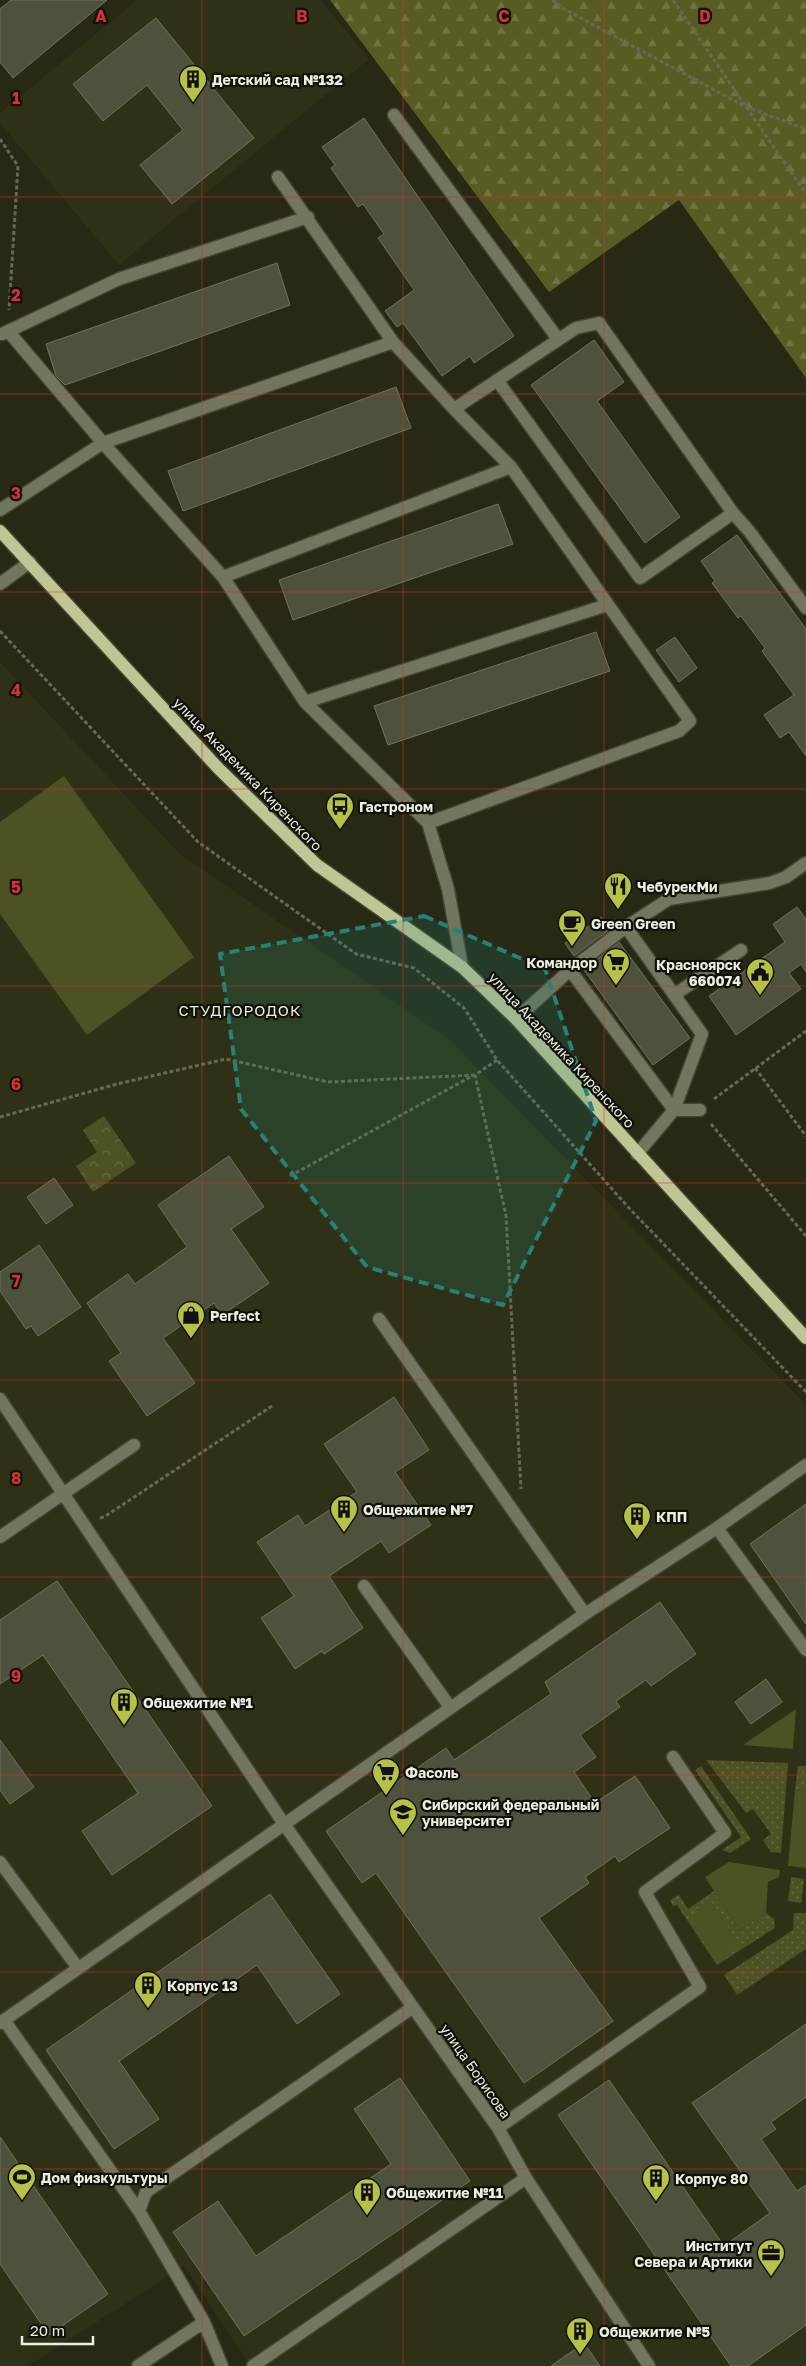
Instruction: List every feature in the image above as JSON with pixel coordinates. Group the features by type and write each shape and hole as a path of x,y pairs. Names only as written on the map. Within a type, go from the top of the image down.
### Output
{"main road":[{"name":"улица Академика Киренского","path":"0,530 218,768 316,865 462,967 516,1019 806,1338"}],"street":[{"path":"394,115 558,339"},
{"path":"278,177 308,217 393,342 454,409 511,467 690,721 679,731 428,824"},
{"path":"308,217 119,279 4,333 222,577 305,702 428,824 448,889 462,967"},
{"path":"454,409 576,328 599,323 733,513 749,531 806,608"},
{"path":"0,510 103,443 393,342"},
{"path":"498,380 640,578 733,513"},
{"path":"222,577 511,467"},
{"path":"0,584 30,562"},
{"path":"305,702 607,605"},
{"path":"516,1019 570,970 626,927 669,899 770,883 786,877 806,863"},
{"path":"626,927 702,1034 674,1110 637,1154"},
{"path":"674,995 741,950"},
{"path":"570,970 674,1110"},
{"path":"674,1110 700,1110"},
{"path":"379,1319 585,1614"},
{"path":"0,1399 63,1494"},
{"path":"0,1538 134,1445"},
{"path":"222,2366 204,2322 139,2211 2,2021 450,1707 585,1614 717,1528 806,1465"},
{"name":"улица Борисова","path":"63,1494 284,1824 498,2128 526,2178 649,2366"},
{"path":"717,1528 806,1650"},
{"path":"364,1586 450,1707"},
{"path":"498,2128 700,1987 644,1892 725,1833 672,1757"},
{"path":"0,1862 78,1968"},
{"path":"139,2211 146,2192 412,2008"},
{"path":"252,2366 526,2178"},
{"path":"138,2366 204,2322"}],"path":[{"path":"552,0 564,9 746,107 806,129"},
{"path":"672,0 806,194"},
{"path":"0,139 18,166 4,333"},
{"path":"0,631 198,842 356,954 414,968 464,1008 496,1060 628,1207 806,1392"},
{"path":"806,1030 700,1110 806,1236"},
{"path":"0,1117 117,1084 226,1059 328,1082 474,1074"},
{"path":"290,1176 496,1060"},
{"path":"755,1068 806,1136"},
{"path":"474,1074 506,1216 523,1526"},
{"path":"94,1519 104,1517 272,1406"}],"highlighted area":[{"path":"424,916 545,969 596,1121 503,1305 367,1267 241,1109 220,954"}],"shaded area":[{"path":"137,0 321,0 369,59 119,265 0,123 0,113"},
{"name":"Сибирский федеральный университет","path":"0,662 180,854 449,1039 806,1405 806,2366 251,2366 184,2266 28,2366 0,2366"}],"green space":[{"path":"330,0 806,0 806,378 679,200 549,292"},
{"path":"64,776 194,957 87,1035 0,914 0,822"},
{"path":"104,1116 136,1163 93,1192 76,1166 97,1152 83,1130"},
{"path":"796,1709 793,1749 743,1745"},
{"path":"706,1760 788,1763 781,1853 771,1852 763,1840 771,1834 753,1809 746,1813"},
{"path":"701,1766 751,1839 730,1853 722,1850 741,1837 695,1770"},
{"path":"798,1766 806,1766 806,1791 795,1790"},
{"path":"795,1790 806,1791 806,1868 788,1866"},
{"path":"729,1862 780,1870 779,1877 768,1882 766,1913 739,1930 705,1877"},
{"path":"791,1877 804,1879 801,1903 788,1901"},
{"path":"714,1891 739,1930 766,1913 774,1919 775,1928 717,1965 677,1905 673,1906 670,1900 679,1895 688,1909"},
{"path":"712,1903 740,1946 717,1961 689,1918"},
{"path":"794,1913 806,1913 806,1949 737,1995 724,1975 793,1930"}],"building":[{"path":"11,0 107,0 13,78 0,62 0,9"},
{"name":"Детский сад №132","path":"156,18 254,138 172,204 140,165 183,130 147,85 103,121 73,84"},
{"path":"364,118 514,336 474,363 470,356 442,376 403,323 397,327 385,311 414,290 378,238 384,234 363,204 358,207 331,168 335,165 322,147"},
{"path":"277,263 290,305 65,385 56,376 46,344"},
{"path":"594,340 624,382 597,401 680,517 645,543 531,385"},
{"path":"396,387 411,428 183,511 168,471"},
{"path":"498,504 513,544 293,620 279,580"},
{"path":"737,535 806,629 806,756 789,732 780,738 764,715 794,695 762,651 765,648 741,616 738,618 712,583 715,581 701,561"},
{"path":"596,632 610,671 388,745 374,706"},
{"path":"675,637 697,668 679,682 656,650"},
{"path":"797,907 806,919 806,972 801,964 789,973 801,989 736,1035 709,996 785,942 773,924"},
{"path":"601,917 610,929 574,956 565,943"},
{"path":"619,942 690,1038 653,1065 584,970"},
{"path":"229,1156 264,1207 231,1229 269,1283 222,1315 214,1303 163,1338 195,1383 147,1416 109,1361 121,1353 87,1303 128,1274 135,1284 187,1247 158,1205"},
{"path":"54,1178 73,1205 46,1224 27,1197"},
{"path":"39,1245 81,1307 38,1336 31,1326 26,1329 0,1291 0,1272"},
{"name":"Общежитие №7","path":"394,1397 429,1450 395,1472 431,1525 389,1553 381,1541 329,1576 363,1628 324,1654 322,1651 295,1669 261,1618 294,1596 257,1542 298,1515 305,1526 357,1492 324,1444"},
{"path":"806,1504 806,1624 750,1544"},
{"name":"Общежитие №1","path":"57,1581 212,1806 112,1875 82,1831 138,1793 43,1655 0,1684 0,1620"},
{"path":"660,1602 696,1654 651,1686 646,1680 616,1701 620,1707 580,1735 596,1757 574,1772 595,1803 635,1776 670,1828 619,1862 615,1856 585,1877 589,1883 539,1918 613,2021 524,2083 376,1873 362,1883 326,1831 446,1748 454,1760 551,1694 545,1682"},
{"path":"766,1679 782,1702 751,1724 735,1702"},
{"path":"0,1740 34,1787 10,1804 0,1790"},
{"name":"Корпус 13","path":"270,1894 340,1994 297,2024 257,1965 119,2061 159,2119 114,2149 46,2050"},
{"name":"Корпус 80","path":"806,2024 806,2097 771,2122 776,2129 761,2139 797,2191 806,2185 806,2325 748,2366 731,2366 558,2115 609,2080 724,2246 770,2213 692,2103"},
{"name":"Общежитие №11","path":"400,2078 470,2181 244,2336 173,2232 218,2201 256,2256 391,2164 354,2109"},
{"name":"Дом физкультуры","path":"0,2137 108,2294 49,2335 0,2264"},
{"name":"Общежитие №5","path":"584,2343 600,2366 551,2366"}],"place":[{"name":"Детский сад №132","path":"193,103"},
{"name":"Гастроном","path":"340,830"},
{"name":"ЧебурекМи","path":"618,910"},
{"name":"Green Green","path":"572,947"},
{"name":"Командор","path":"616,986"},
{"name":"Красноярск 660074","path":"760,996"},
{"name":"Perfect","path":"191,1339"},
{"name":"Общежитие №7","path":"344,1533"},
{"name":"КПП","path":"637,1540"},
{"name":"Общежитие №1","path":"124,1726"},
{"name":"Фасоль","path":"386,1796"},
{"name":"Сибирский федеральный университет","path":"403,1836"},
{"name":"Корпус 13","path":"148,2009"},
{"name":"Дом физкультуры","path":"22,2201"},
{"name":"Корпус 80","path":"656,2202"},
{"name":"Общежитие №11","path":"367,2216"},
{"name":"Институт Севера и Артики","path":"771,2277"},
{"name":"Общежитие №5","path":"580,2355"}],"district":[{"name":"СТУДГОРОДОК","path":"240,1010"}]}
